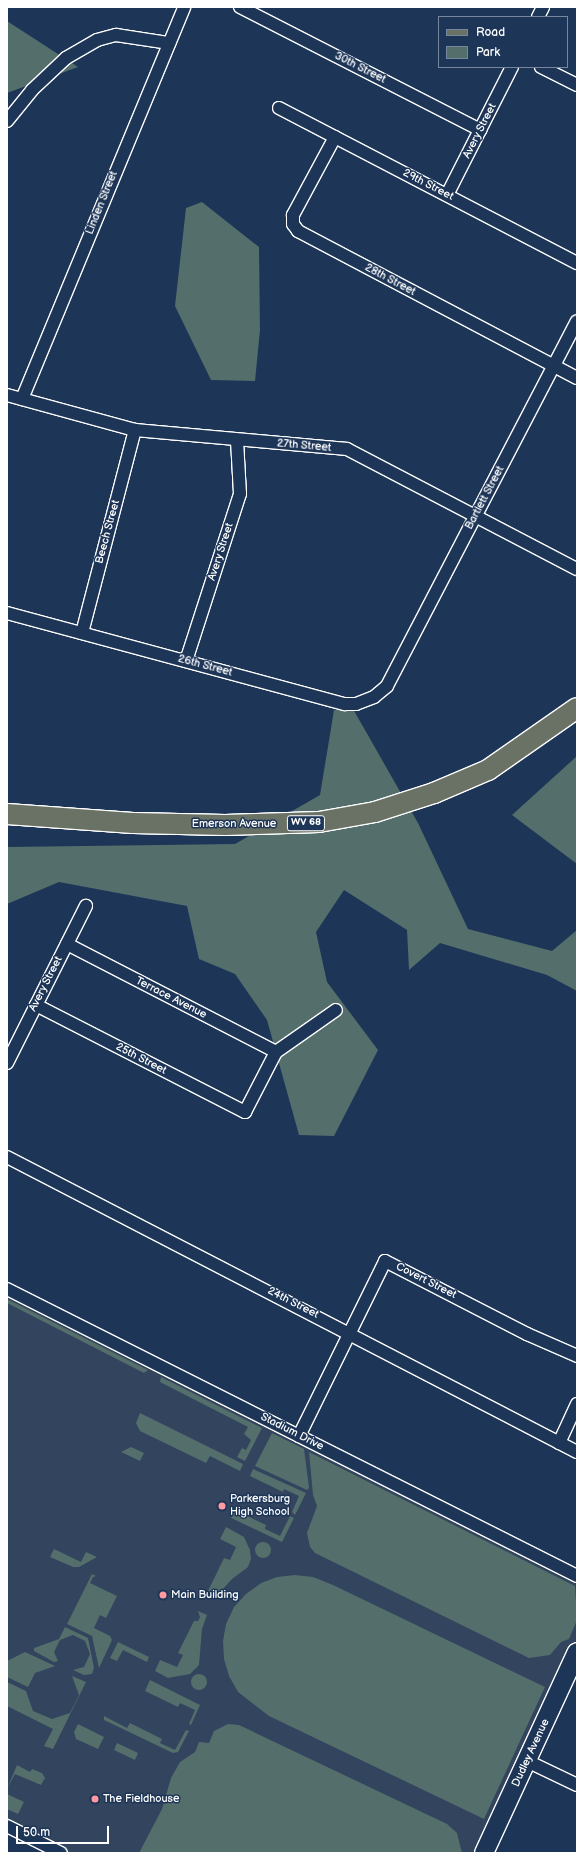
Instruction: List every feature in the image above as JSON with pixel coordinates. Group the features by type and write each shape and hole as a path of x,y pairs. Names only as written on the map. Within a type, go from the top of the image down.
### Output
{"main road":[{"name":"Emerson Avenue","path":"7,814 133,823 225,825 333,820 375,812 434,793 488,770 577,708"}],"street":[{"name":"Linden Street","path":"22,399 184,7"},
{"name":"30th Street","path":"240,7 480,130"},
{"path":"7,121 32,90 66,58 97,40 116,35 169,43"},
{"name":"Avery Street","path":"447,195 511,68"},
{"path":"542,68 577,85"},
{"name":"29th Street","path":"279,108 577,263"},
{"name":"28th Street","path":"335,137 293,215 293,224 298,231 577,378"},
{"name":"Bartlett Street","path":"393,675 577,322"},
{"name":"27th Street","path":"7,395 135,430 347,450 577,569"},
{"name":"Beech Street","path":"82,633 135,430"},
{"name":"Avery Street","path":"186,661 240,494 237,440"},
{"name":"26th Street","path":"7,613 345,704 356,704 374,697 387,686 393,675"},
{"name":"Avery Street","path":"7,1063 86,906"},
{"name":"Terrace Avenue","path":"66,944 276,1052"},
{"name":"25th Street","path":"36,1005 245,1112 276,1052"},
{"path":"276,1052 336,1010"},
{"name":"24th Street","path":"7,1157 350,1332 577,1452"},
{"name":"Covert Street","path":"298,1436 385,1260 527,1334 577,1356"},
{"name":"Stadium Drive","path":"7,1289 577,1576"},
{"path":"559,1443 577,1404"},
{"name":"Dudley Avenue","path":"484,1853 577,1652"},
{"path":"527,1761 577,1785"},
{"path":"7,1826 61,1853"}],"shaded area":[{"name":"Parkersburg High School","path":"7,1289 577,1576 577,1652 485,1853 61,1853 7,1826"}],"green space":[{"path":"7,21 78,67 7,93"},
{"path":"202,202 259,247 260,330 255,381 211,380 175,306 186,208"},
{"path":"353,709 418,823 468,929 552,951 577,930 577,991 547,975 440,943 409,970 407,930 344,890 316,932 327,982 378,1050 334,1136 299,1135 267,1020 235,974 199,959 187,906 59,882 7,904 7,847 235,844 320,795 334,710"},
{"path":"577,756 577,864 512,815"},
{"path":"7,1299 148,1370 144,1373 7,1303"},
{"path":"161,1377 262,1428 245,1461 237,1457 242,1448 246,1450 251,1440 244,1434 248,1427 160,1382"},
{"path":"140,1413 243,1464 240,1471 210,1456 206,1463 140,1431 136,1423"},
{"path":"272,1433 304,1449 309,1488 307,1490 255,1466"},
{"path":"131,1447 144,1453 140,1461 121,1452"},
{"path":"309,1452 575,1586 577,1620 569,1639 561,1642 550,1655 529,1658 315,1553 310,1547 307,1533 317,1506 313,1495"},
{"path":"253,1469 306,1493 295,1515 292,1512 299,1496 284,1489 283,1492 250,1476"},
{"path":"235,1510 266,1525 265,1529 280,1536 290,1516 294,1518 282,1542 231,1518"},
{"path":"226,1527 244,1537 250,1550 251,1559 248,1567 232,1579 215,1598 209,1599 207,1598 211,1595 208,1591 224,1558 230,1560 236,1547 220,1539"},
{"path":"263,1542 269,1544 271,1550 269,1556 263,1558 257,1556 255,1550 257,1544"},
{"path":"54,1549 81,1562 86,1552 97,1557 79,1567 73,1567 50,1557"},
{"path":"92,1574 96,1576 93,1577 90,1583 117,1596 106,1618 100,1615 94,1628 110,1636 112,1640 99,1668 92,1636 67,1624"},
{"path":"295,1575 313,1577 333,1585 545,1687 484,1819 269,1716 238,1692 229,1676 224,1659 223,1641 226,1624 234,1607 246,1594 261,1583 277,1577"},
{"path":"198,1611 207,1615 202,1629 199,1665 190,1674 168,1678 155,1671 160,1660 177,1667 183,1655 178,1653 194,1621 198,1621 200,1617"},
{"path":"65,1627 88,1638 94,1668 92,1674 84,1675 73,1670 84,1667 90,1654 85,1641 73,1635 60,1640 54,1652 58,1661 54,1662 34,1651 34,1648 59,1639"},
{"path":"118,1642 149,1657 147,1662 123,1650 117,1661 110,1658"},
{"path":"25,1652 55,1666 35,1673 28,1687 7,1677 7,1661"},
{"path":"199,1674 205,1676 207,1682 205,1688 199,1690 193,1688 191,1682 193,1676"},
{"path":"72,1676 86,1682 53,1749 44,1746 53,1729 7,1706 7,1682 26,1691 33,1711 52,1719 70,1713 79,1695"},
{"path":"150,1680 200,1705 191,1725 189,1724 195,1710 180,1703 178,1707 145,1691"},
{"path":"104,1716 127,1728 130,1723 162,1739 160,1743 175,1750 186,1730 189,1731 178,1752 173,1753 104,1720"},
{"path":"78,1724 104,1737 98,1749 76,1739 74,1732"},
{"path":"228,1724 239,1725 447,1824 457,1833 462,1853 139,1853 162,1809 171,1778 180,1762 195,1752 199,1742 209,1743 214,1731"},
{"path":"117,1743 138,1753 135,1760 114,1750"},
{"path":"17,1765 30,1772 32,1769 42,1773 45,1778 41,1785 15,1774 7,1789"},
{"path":"7,1794 24,1802 18,1814 7,1809"}],"place":[{"name":"Parkersburg High School","path":"222,1506"},
{"name":"Main Building","path":"163,1595"},
{"name":"The Fieldhouse","path":"95,1799"}]}
